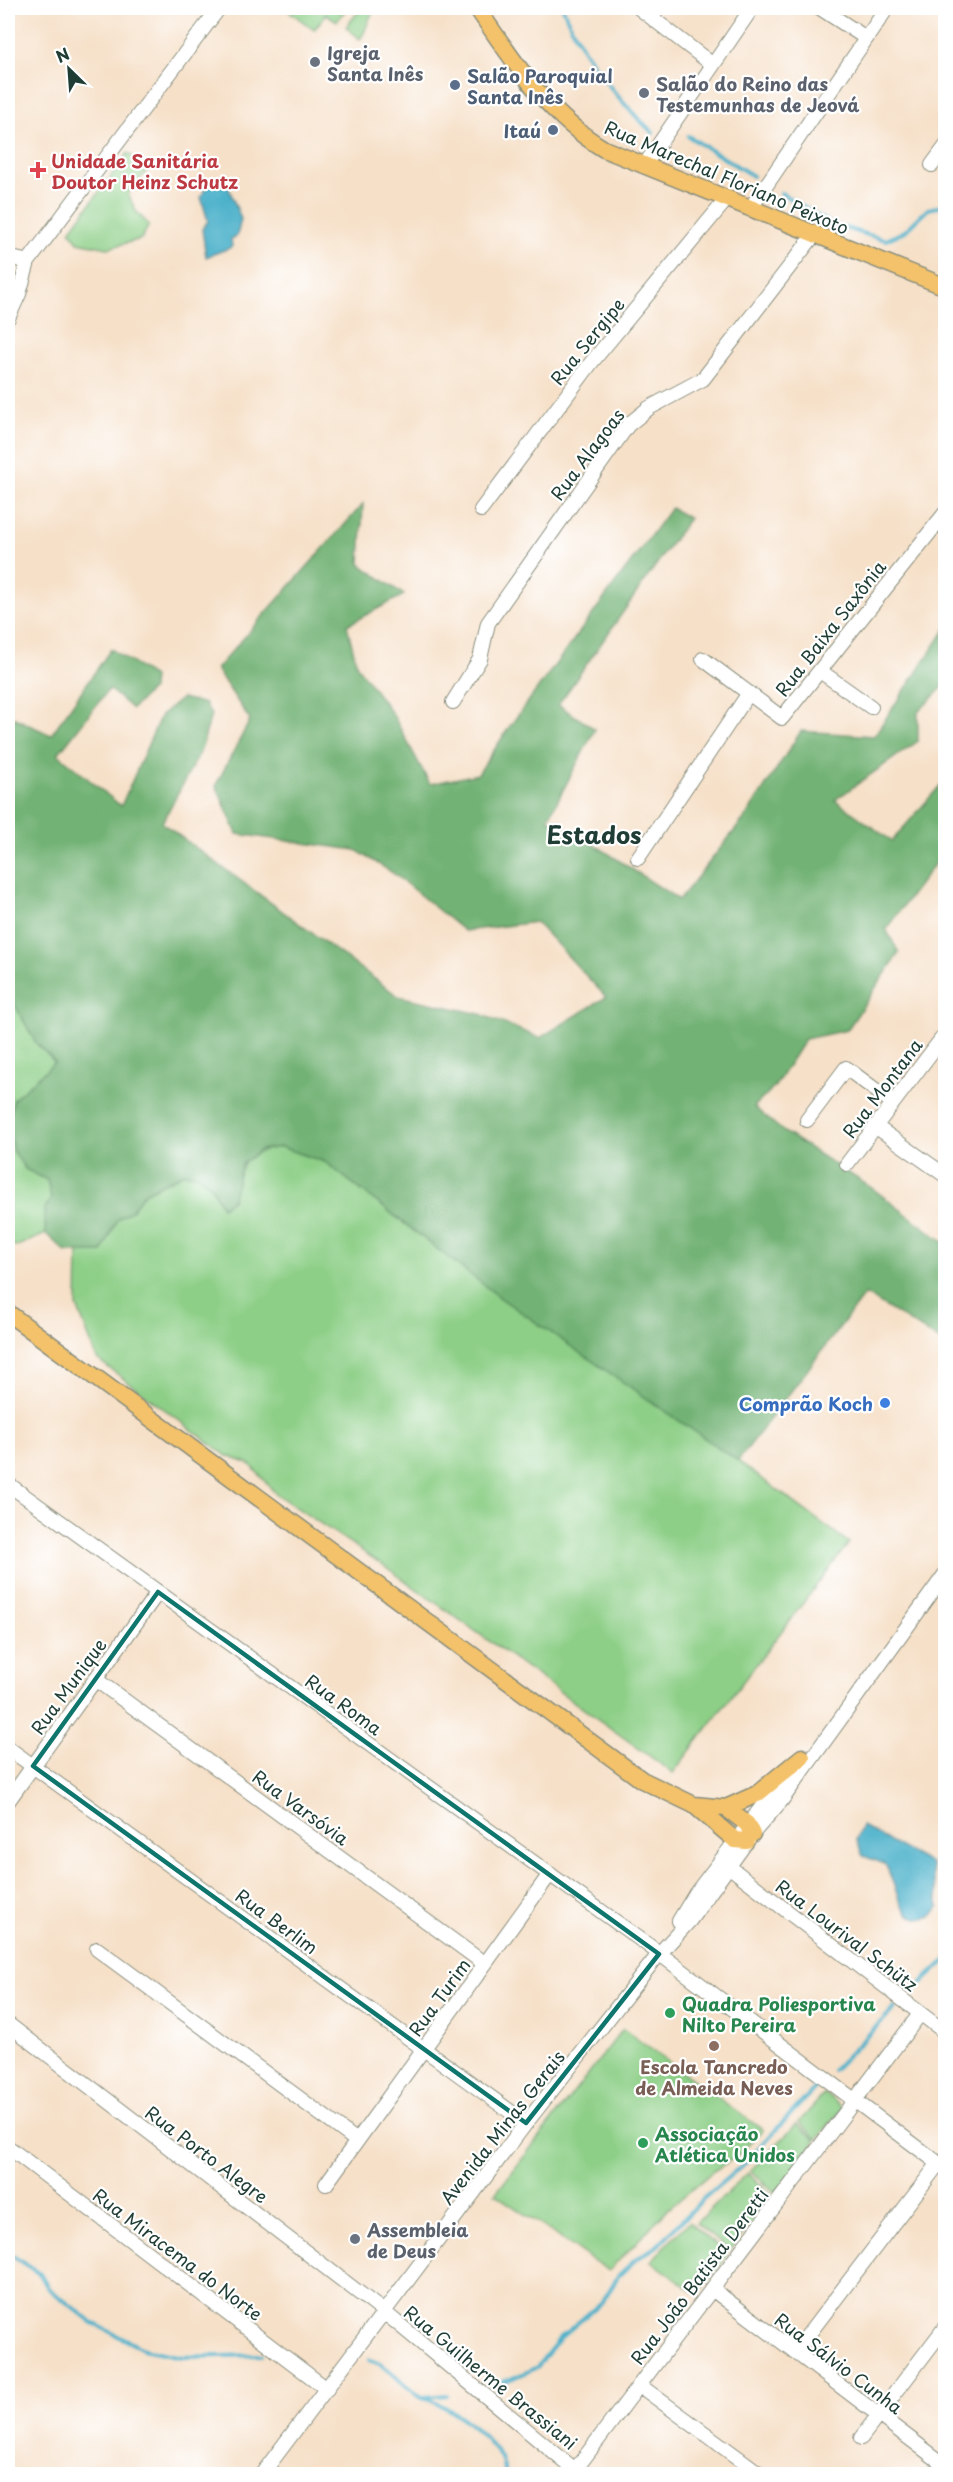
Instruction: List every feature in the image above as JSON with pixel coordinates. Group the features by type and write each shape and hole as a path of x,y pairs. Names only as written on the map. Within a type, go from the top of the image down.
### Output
{"main road":[{"name":"Rua Marechal Floriano Peixoto","path":"477,8 536,92 551,109 592,141 644,166 726,200 945,287"},
{"path":"8,1314 642,1780 694,1805 745,1835"},
{"path":"694,1805 726,1808 757,1794 802,1757"},
{"path":"726,1808 745,1835"}],"street":[{"path":"8,318 19,294 28,262 219,8"},
{"path":"639,8 712,65"},
{"path":"644,166 752,8"},
{"path":"820,8 866,38"},
{"path":"750,209 888,8"},
{"path":"932,165 945,146"},
{"name":"Rua Sergipe","path":"481,510 591,363 726,200"},
{"name":"Rua Alagoas","path":"453,702 480,659 488,623 628,425 649,408 703,379 814,235"},
{"path":"8,257 28,262"},
{"name":"Rua Baixa Saxônia","path":"703,659 782,718 945,512"},
{"path":"820,671 871,707"},
{"path":"638,858 749,693"},
{"name":"Rua Montana","path":"846,1164 945,1033"},
{"path":"807,1120 846,1068 893,1103"},
{"path":"875,1126 945,1176"},
{"name":"Rua Roma","path":"8,1484 550,1874 662,1950 942,2166"},
{"name":"Avenida Minas Gerais","path":"262,2475 526,2123 662,1950 690,1920 745,1835 780,1801 945,1573"},
{"name":"Rua Munique","path":"8,1801 158,1592"},
{"name":"Rua Varsóvia","path":"95,1679 485,1964"},
{"name":"Avenida Minas Gerais","path":"662,1950 696,1893 745,1835 802,1757 838,1721"},
{"name":"Rua Berlim","path":"8,1748 526,2123"},
{"name":"Rua Lourival Schütz","path":"727,1865 945,2033"},
{"name":"Rua Turim","path":"326,2184 550,1874"},
{"path":"97,1949 357,2141"},
{"name":"Rua João Batista Deretti","path":"574,2472 920,2014"},
{"name":"Rua Porto Alegre","path":"8,2024 384,2312"},
{"name":"Rua Miracema do Norte","path":"8,2147 327,2389"},
{"path":"795,2352 942,2166"},
{"name":"Rua Sálvio Cunha","path":"712,2289 945,2466"},
{"name":"Rua Guilherme Brassiani","path":"384,2312 574,2472"},
{"path":"861,2438 945,2326"},
{"path":"639,2385 760,2475"}],"highlighted area":[{"path":"158,1592 659,1954 526,2123 33,1766"}],"green space":[{"path":"285,8 347,8 337,21 326,14 314,30"},
{"path":"361,8 380,8 372,14 360,39 346,27"},
{"path":"128,153 149,168 128,194 136,211 149,225 141,239 108,248 78,242 70,231"},
{"path":"363,504 360,564 404,595 347,625 357,666 393,715 430,784 478,774 510,726 671,508 689,518 558,705 595,729 548,819 583,837 679,900 747,815 801,731 874,736 945,630 945,685 918,712 918,741 835,800 892,841 945,780 945,850 886,929 899,953 847,1030 805,1039 775,1086 754,1107 784,1132 872,1188 945,1243 945,1344 865,1294 738,1461 502,1299 325,1162 281,1147 261,1150 242,1164 232,1200 222,1207 211,1186 198,1175 184,1173 144,1193 132,1210 117,1220 102,1252 66,1252 46,1234 44,1211 51,1198 47,1180 25,1169 12,1149 8,1123 14,1099 55,1062 36,1043 8,992 8,715 51,735 111,649 153,677 152,689 132,709 109,689 58,754 121,806 161,715 182,698 205,704 211,715 201,750 162,823 398,996 480,1014 540,1038 606,997 536,922 464,931 393,873 356,850 237,834 216,785 250,720 216,669"},
{"path":"8,992 36,1043 55,1062 14,1099 8,1123"},
{"path":"8,1123 12,1149 25,1169 47,1180 51,1198 44,1211 46,1234 17,1246 8,1245"},
{"path":"281,1147 325,1162 502,1299 738,1461 849,1543 673,1773 386,1567 276,1494 250,1464 227,1456 97,1359 77,1306 78,1251 102,1252 117,1220 132,1210 144,1193 184,1173 198,1175 211,1186 222,1207 232,1200 241,1170 250,1157 268,1149"},
{"name":"Associação Atlética Unidos","path":"623,2029 763,2130 739,2155 712,2172 666,2211 609,2271 495,2194"},
{"path":"825,2093 843,2108 817,2139 799,2122"},
{"path":"797,2124 816,2140 776,2193 750,2171"},
{"path":"748,2173 773,2196 730,2251 696,2223"},
{"path":"689,2222 728,2255 698,2295 651,2261"}],"water":[{"path":"209,181 228,186 241,219 237,236 231,239 232,247 206,257 202,229 208,221 201,197"},
{"path":"862,1826 931,1864 939,1907 933,1915 922,1918 906,1911 885,1864 863,1856 856,1839"}],"waterway":[{"path":"563,8 590,60 613,91 653,133"},
{"path":"688,136 753,176"},
{"path":"781,193 831,224 886,240 905,231 928,209 946,205"},
{"path":"914,1990 946,1960"},
{"path":"833,2070 895,2008"},
{"path":"498,2383 537,2367 560,2338 603,2301 618,2276 635,2260 657,2246 704,2198 745,2163 816,2087"},
{"path":"8,2253 40,2274 48,2288 93,2323 143,2349 182,2357 261,2355"},
{"path":"369,2360 389,2370 417,2394 443,2406 473,2427 499,2455 504,2474"},
{"path":"424,2397 447,2395"}],"place":[{"name":"Igreja Santa Inês","path":"315,62"},
{"name":"Salão Paroquial Santa Inês","path":"455,85"},
{"name":"Salão do Reino das Testemunhas de Jeová","path":"644,93"},
{"name":"Itaú","path":"553,130"},
{"name":"Unidade Sanitária Doutor Heinz Schutz","path":"38,170"},
{"name":"Comprão Koch","path":"885,1403"},
{"name":"Quadra Poliesportiva Nilto Pereira","path":"670,2013"},
{"name":"Escola Tancredo de Almeida Neves","path":"714,2046"},
{"name":"Associação Atlética Unidos","path":"643,2143"},
{"name":"Assembleia de Deus","path":"355,2239"}],"district":[{"name":"Estados","path":"594,834"}]}
